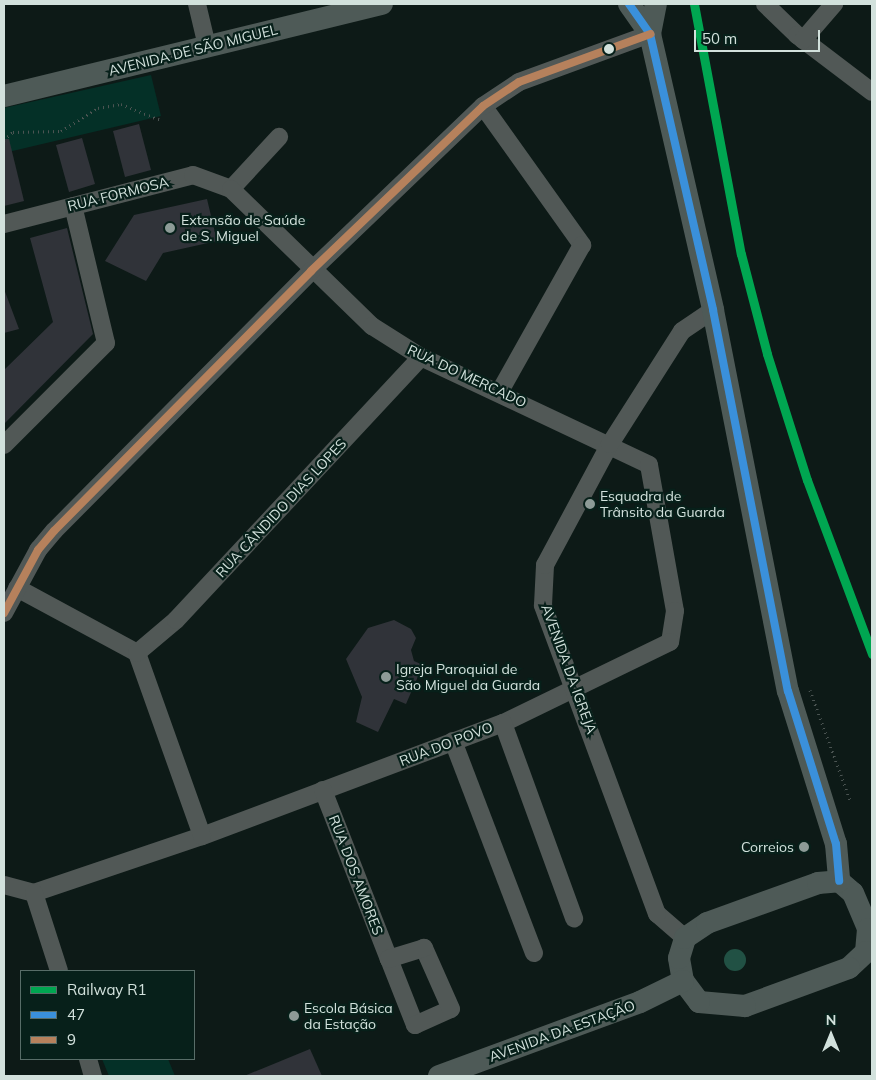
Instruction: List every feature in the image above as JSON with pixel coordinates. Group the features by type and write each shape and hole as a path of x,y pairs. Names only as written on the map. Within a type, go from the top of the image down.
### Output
{"main road":[{"name":"AVENIDA DE SÃO MIGUEL","path":"4,96 382,4"},
{"path":"629,4 650,34 714,310 788,691 836,844 838,881"},
{"path":"650,34 656,4"},
{"path":"838,881 853,893 868,929 869,956 849,968 745,1006 699,1002 682,981 679,958 685,938 707,923 818,883 838,881"},
{"name":"AVENIDA DA ESTAÇÃO","path":"439,1076 640,1002 682,981"}],"street":[{"path":"197,4 207,46"},
{"path":"765,4 803,40 872,92"},
{"path":"803,40 834,4"},
{"path":"4,613 17,588 54,532 311,271 483,106 519,82 650,34"},
{"path":"483,106 582,245 500,391"},
{"path":"231,189 279,137"},
{"name":"RUA FORMOSA","path":"4,224 193,175 231,189 311,271"},
{"path":"4,445 106,343 73,206"},
{"name":"RUA DO MERCADO","path":"311,271 372,326 421,357 500,391 610,444"},
{"name":"AVENIDA DA IGREJA","path":"685,938 657,914 576,688 543,605 545,565 610,444 682,331 714,310"},
{"name":"RUA CÂNDIDO DIAS LOPES","path":"137,653 176,620 421,357"},
{"name":"RUA DO POVO","path":"34,893 202,836 503,723 670,642 675,611 649,465 610,444"},
{"path":"17,588 137,653 202,836"},
{"path":"503,723 574,918"},
{"path":"453,741 534,952"},
{"name":"RUA DOS AMORES","path":"323,790 389,959"},
{"path":"4,885 34,893 59,970"},
{"path":"88,1060 93,1076"}],"path":[{"path":"4,140 13,132 61,131 98,108 121,104 160,120"},
{"path":"810,690 850,800"}],"shaded area":[{"path":"151,75 161,116 4,153 4,108"},
{"path":"735,949 743,952 746,960 743,968 735,971 727,968 724,960 727,952"},
{"path":"102,1060 168,1060 175,1076 109,1076"}],"building":[{"path":"139,124 151,170 125,177 113,131"},
{"path":"82,138 95,184 69,192 56,145"},
{"path":"4,139 9,139 24,201 4,206"},
{"name":"Extensão de Saúde de S. Miguel","path":"207,199 217,241 163,253 146,281 105,261 134,215"},
{"path":"67,228 93,334 4,424 4,370 53,322 30,238"},
{"path":"4,289 19,329 4,333"},
{"name":"Igreja Paroquial de São Miguel da Guarda","path":"394,620 411,629 416,638 411,650 414,661 423,665 406,704 394,699 378,732 356,722 362,697 346,659 368,628"},
{"path":"310,1049 322,1076 244,1076"}],"rail line":[{"name":"R1","path":"694,4 741,254 767,354 807,480 872,654"}],"transit line":[{"name":"47","path":"629,4 650,34 713,310 788,691 836,844 839,881"},
{"name":"9","path":"4,613 38,550 54,531 311,271 483,106 519,82 650,34"}],"place":[{"name":"Extensão de Saúde de S. Miguel","path":"170,228"},
{"name":"Esquadra de Trânsito da Guarda","path":"590,504"},
{"name":"Igreja Paroquial de São Miguel da Guarda","path":"386,677"},
{"name":"Correios","path":"804,847"},
{"name":"Escola Básica da Estação","path":"294,1016"}]}
